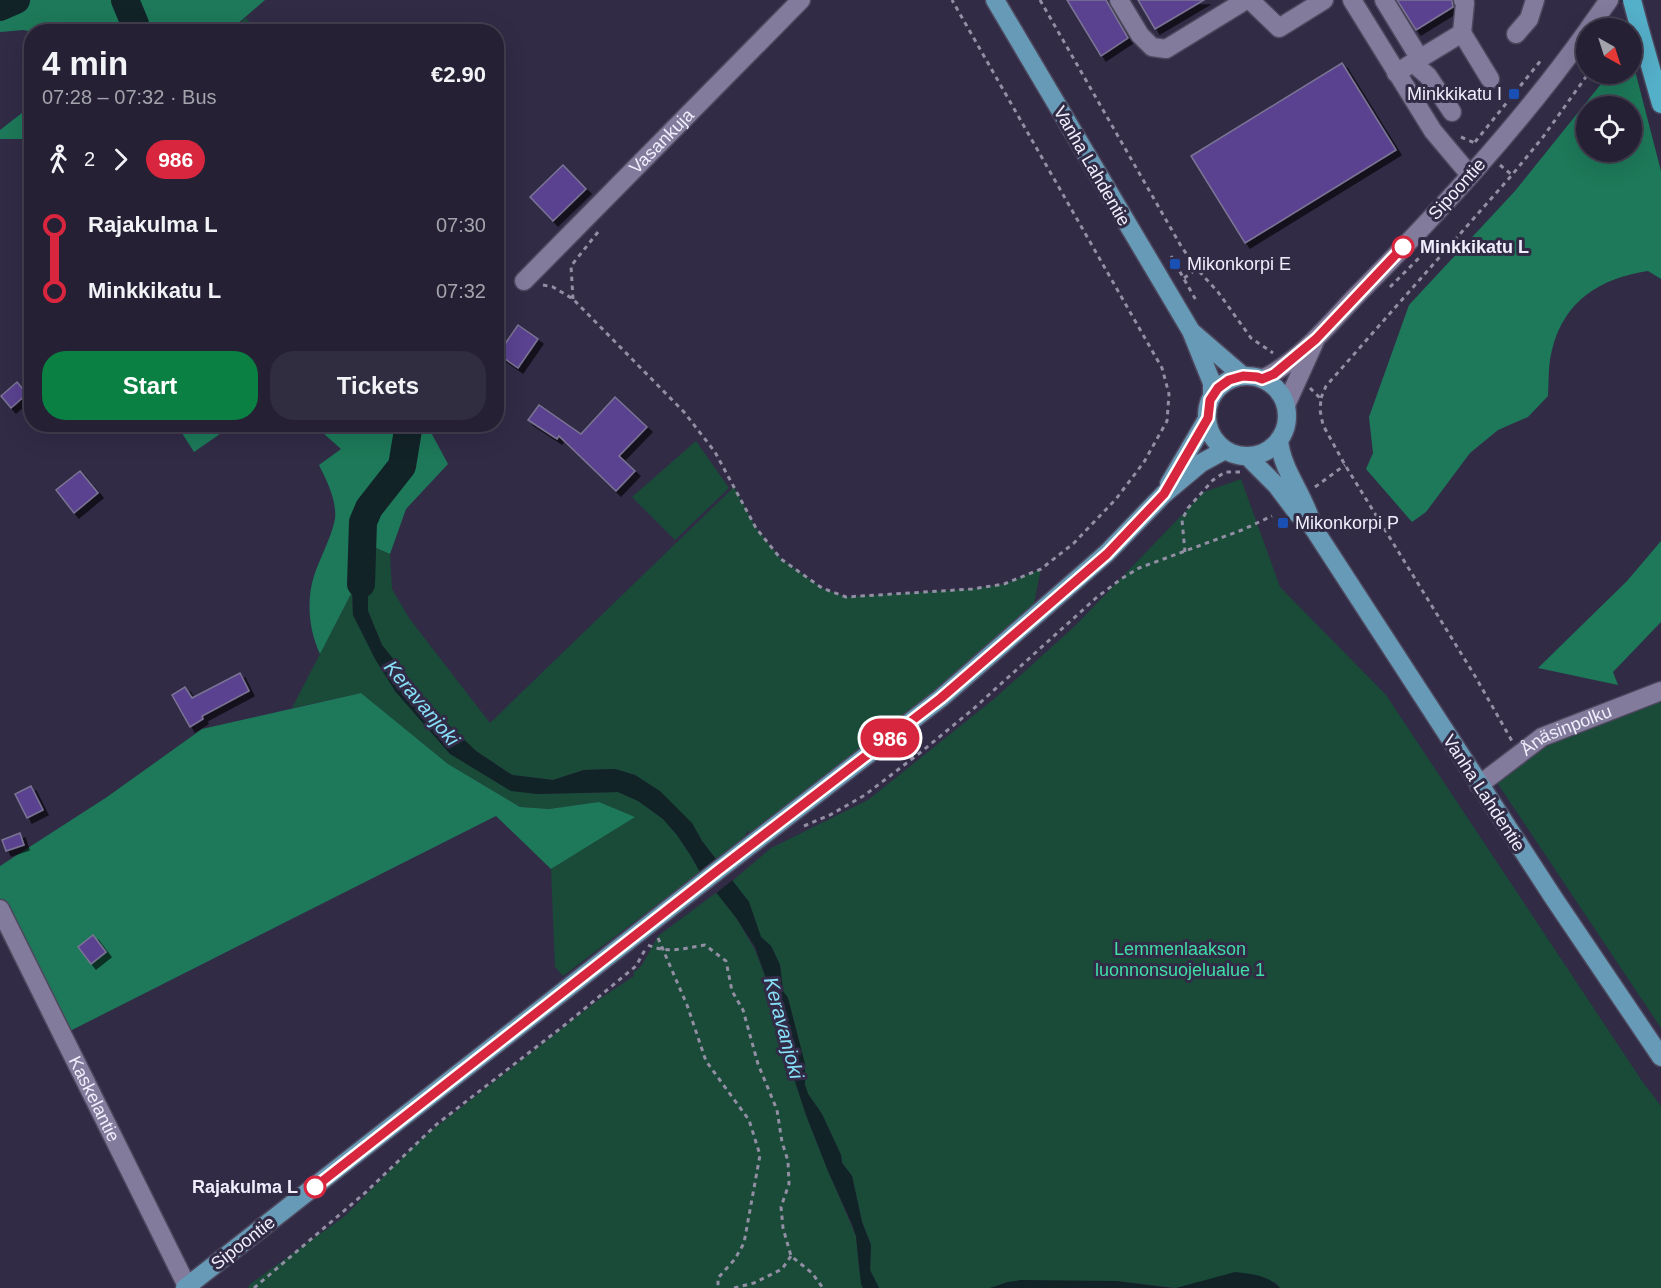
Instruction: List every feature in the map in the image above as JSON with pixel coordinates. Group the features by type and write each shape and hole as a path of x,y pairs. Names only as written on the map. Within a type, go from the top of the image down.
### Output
{"highway":[{"path":"1632,0 1661,104"}],"main road":[{"name":"Vanha Lahdentie","path":"995,0 1191,331 1212,383 1212,397"},
{"name":"Vanha Lahdentie","path":"1191,331 1243,376"},
{"path":"1243,376 1262,379 1280,392 1286,405 1287,419 1284,432 1279,440 1265,452 1238,456 1225,450 1215,440 1208,428 1208,407 1218,388 1229,380 1243,376"},
{"name":"Sipoontie","path":"1164,494 1208,418"},
{"name":"Vanha Lahdentie","path":"1279,440 1284,465 1308,508 1312,526"},
{"name":"Sipoontie","path":"187,1288 682,898 941,698 1107,554 1164,494 1201,463 1225,450"},
{"name":"Vanha Lahdentie","path":"1246,456 1277,486 1298,514 1312,526 1479,785 1661,1057"}],"street":[{"name":"Vasankuja","path":"524,282 801,0"},
{"path":"1119,0 1146,41 1152,47 1166,50 1248,0 1279,28 1318,2"},
{"path":"1352,0 1433,131 1470,175"},
{"path":"1384,0 1417,61 1452,112"},
{"path":"1463,0 1465,3 1462,33 1490,79"},
{"path":"1516,34 1529,19 1535,0"},
{"name":"Sipoontie","path":"1596,18 1609,0"},
{"path":"1396,73 1462,33"},
{"name":"Sipoontie","path":"1262,379 1274,374 1316,339 1419,231 1516,123 1576,46"},
{"name":"Sipoontie","path":"1286,405 1316,339"},
{"name":"Ånäsinpolku","path":"1479,785 1542,737 1661,691"},
{"name":"Kaskelantie","path":"0,909 187,1288"}],"path":[{"path":"524,282 553,287 573,299 684,412 715,452 756,528 781,559 822,588 846,597 972,589 1004,584 1041,569 1074,543 1116,499 1137,471 1167,421 1169,394 1162,368 952,0"},
{"path":"1475,142 1542,59"},
{"path":"1321,399 1326,386 1512,176 1581,84"},
{"path":"1390,287 1424,253"},
{"path":"1171,256 1197,302"},
{"path":"1183,278 1197,269"},
{"path":"1309,491 1345,465"},
{"path":"1185,552 1182,520 1188,508 1213,480 1225,472 1239,472 1245,475"},
{"path":"795,829 830,815 866,795 972,710 1096,598 1121,579 1139,568 1242,530 1272,516"},
{"path":"254,1288 366,1192 437,1124 566,1024 636,966 655,933 687,1005 706,1061 749,1120 760,1155 744,1243 735,1259 718,1278 718,1288"},
{"path":"648,945 671,951 705,945 726,961 732,991 743,1010 758,1064 777,1110 782,1142 788,1161 789,1184 781,1207 783,1228 791,1256 812,1273 823,1288"},
{"path":"734,1288 754,1283 782,1269 791,1256"}],"green space":[{"path":"31,0 121,0 130,23 24,24 24,30 0,32 0,12"},
{"path":"129,0 265,0 237,24 140,24"},
{"path":"246,18 252,24 238,24"},
{"path":"1601,84 1638,84 1642,96 1591,96"},
{"path":"1642,98 1661,171 1661,279 1648,271 1614,279 1586,295 1575,305 1565,318 1552,350 1548,396 1528,417 1498,430 1470,453 1426,512 1412,522 1366,469 1373,453 1369,417 1409,305 1515,191 1576,115 1576,162 1642,162"},
{"path":"24,111 24,139 0,139 0,130"},
{"path":"181,432 223,432 194,452"},
{"path":"322,432 405,432 399,465 367,504 359,522 351,548 352,592 320,654 311,626 310,596 314,576 333,526 335,512 331,491 319,465 341,449"},
{"path":"412,432 431,432 448,464 406,509 390,554 367,544 366,521 372,509 405,467"},
{"path":"696,441 729,488 675,540 632,497"},
{"name":"Lemmenlaakson luonnonsuojelualue 1","path":"1241,479 1280,587 1386,695 1642,1081 1661,1106 1661,1288 1280,1288 1275,1282 1196,1284 1176,1288 1116,1281 1008,1282 990,1288 879,1288 870,1270 871,1245 862,1222 852,1176 842,1163 841,1155 822,1114 808,1094 805,1085 805,1064 788,998 783,992 780,965 771,946 761,937 749,902 732,881 771,848 868,800 994,699 1076,625 1204,492"},
{"path":"734,487 756,528 781,559 822,588 846,597 972,589 1004,584 1041,569 1033,608 754,842 748,830 745,836 716,859 692,823 635,775 615,769 584,770 553,780 512,775 476,751 437,714 382,645 368,611 371,562 367,544 390,554 392,589 409,618 490,723"},
{"path":"1661,541 1661,622 1613,672 1618,685 1538,668 1627,581"},
{"path":"352,592 353,615 395,691 450,754 537,794 618,792 639,801 663,819 677,835 700,872 563,976 555,967 551,869 634,817 599,802 549,809 520,807 448,764 361,693 292,708"},
{"path":"1661,691 1661,1028 1492,775 1518,754"},
{"path":"361,693 448,764 520,807 549,809 599,802 635,817 551,869 496,816 62,1035 0,909 0,866 107,797 202,729"},
{"path":"717,892 737,919 755,950 767,981 806,1115 856,1236 863,1288 248,1288 250,1284 345,1216 422,1138 601,998 634,976 633,973 642,965 658,936"}],"water":[{"path":"367,544 371,562 368,611 382,645 437,714 476,751 512,775 553,780 584,770 615,769 635,775 660,791 692,823 702,841 749,902 761,937 771,946 780,965 783,991 788,998 805,1064 805,1085 808,1094 822,1114 841,1155 842,1163 852,1176 862,1222 871,1245 870,1270 879,1288 863,1288 861,1284 856,1236 852,1224 806,1115 755,947 737,919 700,872 677,835 663,819 638,801 618,792 537,794 511,791 450,754 395,691 375,659 353,615 351,548"},
{"path":"1235,1272 1265,1278 1280,1288 1176,1288"},
{"path":"1021,1280 1116,1281 1171,1288 990,1288"}],"pier":[{"path":"718,857 734,879 715,894 697,874"}],"building":[{"path":"1067,0 1106,0 1128,38 1101,56"},
{"path":"1138,0 1204,0 1155,29"},
{"path":"1397,0 1452,0 1453,7 1416,30"},
{"path":"1342,63 1396,150 1245,243 1191,156"},
{"path":"563,165 586,189 553,221 530,197"},
{"path":"518,325 538,339 518,368 504,358 504,345"},
{"path":"17,382 24,390 24,397 11,408 1,396"},
{"path":"615,397 647,427 619,456 635,471 616,491 559,436 557,439 528,420 539,405 581,434"},
{"path":"80,471 98,493 74,513 56,490"},
{"path":"240,673 249,691 202,716 203,719 190,727 172,695 185,687 192,698"},
{"path":"31,786 43,810 27,818 15,794"},
{"path":"20,833 24,845 6,851 2,840"},
{"path":"93,935 106,952 91,964 78,947"}],"waterway":[{"name":"Keravanjoki","path":"0,7 16,0"},
{"name":"Keravanjoki","path":"125,0 135,24"},
{"name":"Keravanjoki","path":"361,584 363,522 369,508 402,466 408,432"}],"bus line":[{"name":"986","path":"315,1187 941,698 1107,554 1164,494 1208,418 1210,400 1218,388 1229,380 1243,376 1262,379 1274,374 1316,339 1403,247"}],"place":[{"name":"Minkkikatu I","path":"1514,94"},
{"name":"Minkkikatu L","path":"1403,247"},
{"name":"Mikonkorpi E","path":"1175,264"},
{"name":"Mikonkorpi P","path":"1283,523"},
{"name":"Rajakulma L","path":"315,1187"}]}
